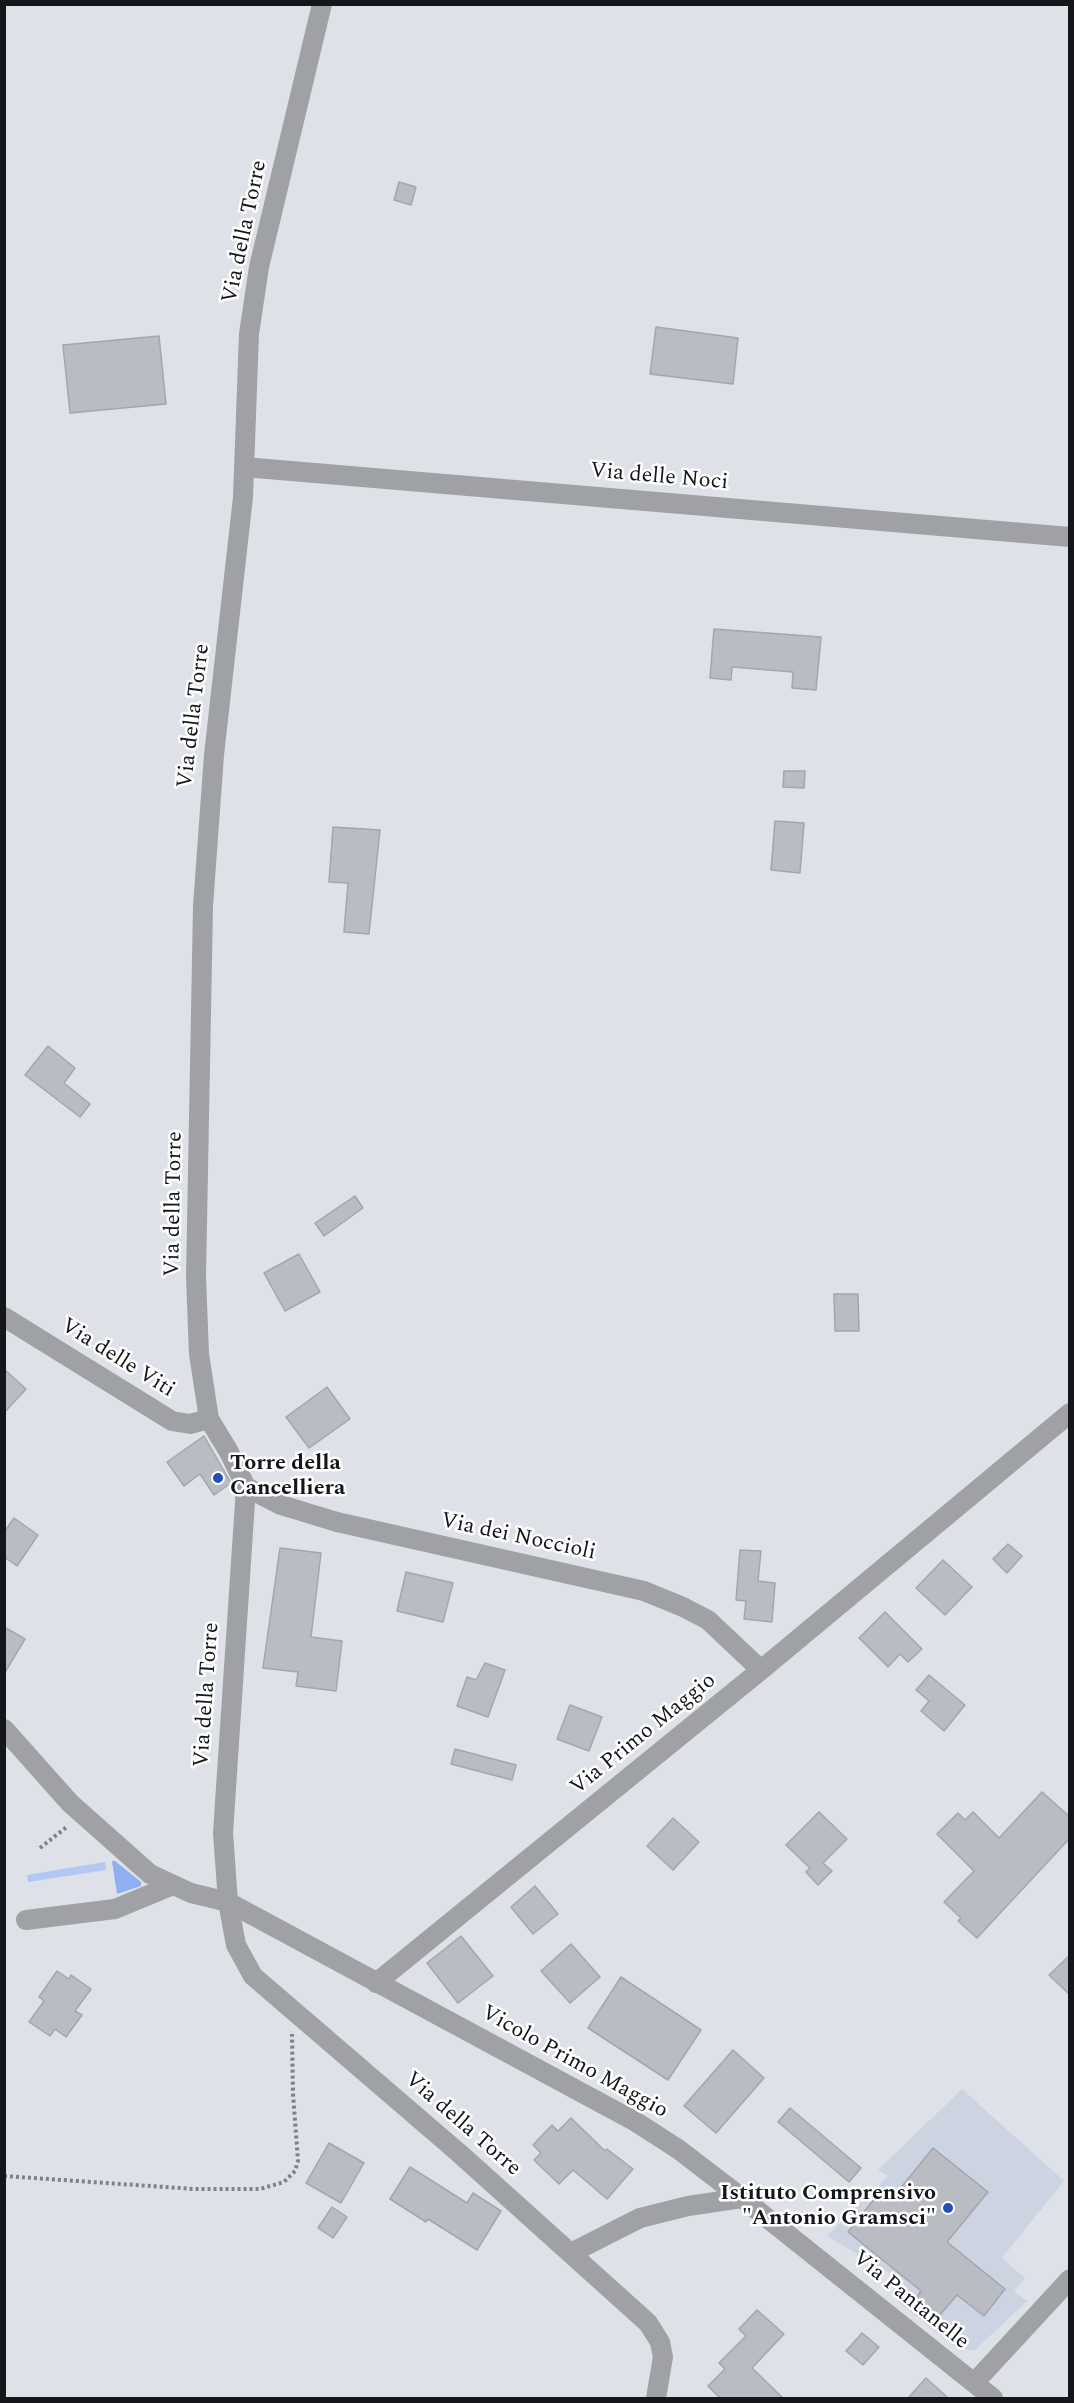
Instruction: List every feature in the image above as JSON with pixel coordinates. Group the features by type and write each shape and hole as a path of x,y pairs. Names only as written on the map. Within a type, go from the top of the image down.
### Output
{"street":[{"name":"Via della Torre","path":"322,4 255,290 247,355 244,467 235,580 209,805 203,906 196,1286 199,1354 209,1419 229,1452 246,1488 223,1833 228,1902 236,1945 242,1960 254,1976 459,2153 653,2329 663,2357 656,2398"},
{"name":"Via delle Noci","path":"244,467 1070,537"},
{"name":"Via delle Viti","path":"4,1317 172,1421 190,1424 209,1419"},
{"name":"Via Primo Maggio","path":"376,1983 761,1670 1070,1413"},
{"name":"Via dei Noccioli","path":"246,1488 281,1505 337,1522 644,1591 708,1620 761,1670"},
{"path":"4,1729 70,1803 150,1874 204,1898 228,1902 376,1983"},
{"path":"26,1920 115,1909 173,1885"},
{"name":"Vicolo Primo Maggio","path":"376,1983 651,2131 742,2198"},
{"path":"571,2253 640,2218 679,2208 742,2198"},
{"name":"Via Pantanelle","path":"742,2198 993,2398"},
{"path":"974,2383 1070,2278"}],"path":[{"path":"40,1848 84,1815"},
{"path":"4,2176 194,2189 260,2189 284,2182 295,2171 298,2161 293,2094 292,2011"}],"shaded area":[{"path":"112,1861 141,1882 141,1886 117,1894"},
{"path":"105,1862 106,1870 28,1882 27,1875"},
{"name":"Istituto Comprensivo \"Antonio Gramsci\"","path":"962,2089 1064,2181 1002,2258 1025,2278 1014,2291 1027,2301 974,2351 955,2347 898,2302 904,2295 904,2282 827,2236 888,2176 878,2170"}],"building":[{"path":"399,182 416,187 411,205 394,200"},
{"path":"656,327 738,338 733,384 650,374"},
{"path":"159,336 166,404 70,413 63,345"},
{"path":"714,629 821,637 816,690 792,688 793,672 732,667 731,680 710,678"},
{"path":"784,771 805,771 804,788 783,787"},
{"path":"775,821 804,823 800,873 771,870"},
{"path":"333,827 380,830 369,934 344,932 348,883 329,882"},
{"path":"48,1046 75,1068 64,1083 90,1104 80,1117 25,1075"},
{"path":"355,1196 363,1208 324,1236 315,1223"},
{"path":"299,1254 320,1292 285,1311 264,1273"},
{"path":"834,1294 858,1294 859,1331 835,1331"},
{"path":"4,1369 26,1389 4,1413"},
{"path":"327,1387 350,1419 309,1448 286,1417"},
{"path":"204,1436 231,1483 214,1495 200,1474 184,1486 167,1462"},
{"path":"14,1518 38,1535 17,1566 4,1557 4,1532"},
{"path":"1008,1544 1022,1556 1007,1573 993,1559"},
{"path":"280,1548 321,1553 311,1637 342,1641 336,1691 296,1686 298,1672 263,1668"},
{"path":"740,1550 761,1551 758,1581 775,1583 772,1622 744,1619 746,1601 736,1600"},
{"path":"943,1560 972,1587 945,1615 916,1588"},
{"path":"406,1572 453,1583 443,1622 397,1611"},
{"path":"885,1612 922,1649 908,1662 900,1654 888,1667 859,1638"},
{"path":"4,1627 25,1639 4,1674"},
{"path":"485,1663 505,1670 488,1717 457,1706 467,1677 476,1680"},
{"path":"929,1675 965,1705 944,1731 921,1711 929,1701 916,1690"},
{"path":"570,1705 602,1717 589,1751 557,1739"},
{"path":"455,1749 516,1765 512,1780 451,1764"},
{"path":"1042,1792 1070,1817 1070,1838 977,1938 958,1921 961,1918 944,1902 974,1871 937,1834 958,1813 965,1820 973,1812 999,1838"},
{"path":"819,1812 847,1839 823,1863 832,1871 818,1885 806,1872 810,1868 786,1845"},
{"path":"673,1818 699,1842 673,1870 647,1846"},
{"path":"535,1886 558,1914 533,1934 511,1907"},
{"path":"461,1936 493,1976 458,2003 427,1963"},
{"path":"571,1944 600,1977 570,2003 541,1971"},
{"path":"1070,1955 1070,1995 1049,1975"},
{"path":"57,1971 69,1979 71,1975 91,1989 75,2011 82,2015 66,2037 55,2029 50,2036 29,2022 44,2001 39,1997"},
{"path":"621,1977 701,2030 668,2080 588,2028"},
{"path":"733,2050 764,2078 716,2133 684,2106"},
{"path":"790,2108 861,2168 849,2182 778,2122"},
{"path":"571,2118 605,2151 607,2149 633,2169 607,2199 573,2170 559,2184 534,2160 541,2153 533,2145 552,2125 558,2131"},
{"path":"329,2143 364,2163 341,2203 306,2183"},
{"path":"933,2148 988,2192 947,2242 1005,2289 984,2316 957,2295 939,2316 916,2298 921,2291 848,2232 879,2193 890,2201"},
{"path":"410,2167 467,2203 473,2193 501,2211 477,2250 428,2219 426,2222 390,2199"},
{"path":"332,2207 347,2217 333,2238 318,2228"},
{"path":"757,2310 784,2334 752,2368 783,2398 720,2398 708,2386 725,2369 719,2363 746,2336 739,2329"},
{"path":"862,2333 879,2347 863,2365 846,2351"},
{"path":"926,2378 948,2398 908,2398"}],"place":[{"name":"Torre della Cancelliera","path":"218,1478"},
{"name":"Istituto Comprensivo \"Antonio Gramsci\"","path":"948,2208"}]}
